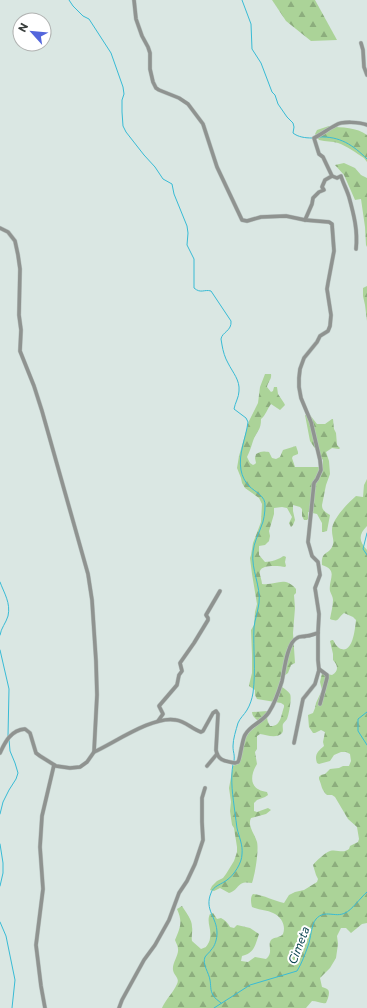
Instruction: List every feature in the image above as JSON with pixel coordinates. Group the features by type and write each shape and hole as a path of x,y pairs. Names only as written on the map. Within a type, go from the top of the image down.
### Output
{"street":[{"path":"134,0 136,19 142,37 150,53 150,70 153,82 159,90 179,98 188,104 203,124 217,167 242,220 247,221 261,217 286,216 305,220 329,222 333,227 334,251 327,289 332,315 330,326 328,331 320,336 304,358 300,369 299,378 301,398 311,422 321,470 318,479 314,483 308,542 312,556 318,562 320,576 315,588 319,614 319,669 315,684 303,699 294,743"},
{"path":"361,43 364,67 367,75"},
{"path":"332,176 323,157 319,154 314,138 338,124 362,123 367,125"},
{"path":"305,220 313,198 319,192 324,190 322,187 325,180 332,176 337,178 341,176 349,196 356,224 356,250"},
{"path":"0,228 8,232 15,242 20,269 20,351 42,411 88,574 91,590 97,695 94,752"},
{"path":"158,721 163,714 159,706 177,685 179,675 182,671 180,663 208,620 206,615 220,591"},
{"path":"0,754 8,737 21,730 26,730 30,733 36,753 54,765 70,768 80,767 87,762 94,752 129,733 158,721 165,719 178,720 200,732 203,731 216,710 218,714 218,757 235,763 238,761 243,739 249,729 264,719 273,705 282,681 286,659 294,640 318,633"},
{"path":"319,669 327,675 320,704"},
{"path":"207,766 217,754"},
{"path":"45,1008 36,945 43,889 40,847 42,816 54,765"},
{"path":"119,1008 144,960 169,920 179,894 195,864 203,840 202,798 206,788"}],"green space":[{"path":"272,0 315,0 337,40 311,41 286,21"},
{"path":"329,126 359,130 367,135 367,162 364,158 341,144 319,140 315,134 317,130"},
{"path":"344,163 355,168 361,175 367,178 367,247 361,199 355,200 344,175 335,165"},
{"path":"367,286 367,321 363,288"},
{"path":"265,374 271,374 267,387 271,392 273,391 274,387 277,387 278,394 285,405 280,410 271,404 261,419 260,428 254,437 247,457 250,463 253,465 256,463 256,454 259,452 269,452 272,458 276,459 280,457 283,450 296,446 298,454 292,458 295,467 322,467 323,460 318,455 310,441 305,415 310,415 317,424 325,424 333,419 337,445 340,448 332,448 326,452 329,461 330,474 326,485 322,507 323,510 330,515 327,531 322,532 322,523 317,514 308,512 308,519 304,520 302,516 302,509 293,505 295,520 291,527 289,523 292,517 287,508 274,508 274,514 269,531 269,541 265,545 259,546 259,555 265,562 284,556 286,557 285,567 271,566 261,569 262,584 284,582 292,585 296,589 296,593 294,595 295,608 293,633 295,663 291,665 288,673 284,676 282,687 290,694 291,699 288,717 283,724 283,732 277,736 260,734 257,736 257,749 255,752 257,764 252,778 254,786 261,791 267,792 268,795 254,803 254,811 257,812 268,808 271,810 266,814 251,818 250,821 257,842 256,862 252,883 243,883 229,893 220,888 214,891 210,890 217,881 223,878 226,874 234,861 237,852 230,811 231,802 229,788 233,766 237,764 238,761 239,748 250,731 260,723 254,717 252,712 268,711 268,723 270,726 274,726 280,720 284,707 281,703 257,699 255,690 249,686 252,673 251,630 254,625 257,604 250,558 253,543 261,522 262,504 259,498 245,488 237,468 249,421 258,403 260,387"},
{"path":"367,479 367,526 362,532 361,541 367,550 367,923 362,924 351,933 346,928 341,928 337,936 338,944 336,958 330,968 320,978 322,987 329,991 326,1003 312,1001 306,1008 162,1008 178,982 173,970 178,954 178,947 175,940 180,925 180,918 177,909 182,906 191,921 192,941 201,949 206,947 210,940 209,917 210,914 213,913 217,919 221,918 230,927 234,928 237,925 250,928 259,934 252,951 242,956 241,961 248,962 255,957 266,959 270,954 271,940 283,934 284,925 281,919 271,912 252,907 252,895 261,896 284,903 289,895 304,890 317,882 318,879 313,865 321,857 330,851 347,850 350,846 358,842 357,827 348,819 335,797 325,793 319,779 321,775 325,774 330,769 349,766 351,761 350,754 341,752 334,755 330,761 319,764 317,763 316,755 324,746 323,742 325,732 321,730 313,733 309,727 308,715 313,713 322,690 320,682 322,673 332,675 337,670 337,666 333,660 330,641 333,640 339,648 344,649 350,645 354,634 356,620 353,617 344,613 337,620 330,619 333,600 330,591 332,576 330,570 322,565 322,561 324,555 333,545 332,527 334,522 356,496 363,497 364,485"}],"waterway":[{"path":"69,0 83,16 89,19 111,53 123,87 124,94 122,100 122,112 123,126 126,132 163,179 172,184 174,194 187,226 187,245 194,259 194,288 199,291 211,291 231,321 229,329 223,335 221,340 225,357 236,377 239,387 239,393 234,409 246,418 248,422 241,452 241,470 246,483 260,494 265,503 265,514 253,552 253,565 259,590 259,606 254,627 253,693 249,706 239,721 233,743 234,761"},
{"path":"242,0 251,24 252,49 261,63 278,104 293,123 293,133 302,137 312,138"},
{"path":"319,137 333,138 346,142 367,159"},
{"name":"Cimeta","path":"367,533 363,549 367,555"},
{"path":"0,582 9,607 8,616 0,635"},
{"path":"0,650 9,689 8,736"},
{"name":"Cimeta","path":"367,712 358,719 358,731 367,745"},
{"path":"0,814 3,802 18,773 10,751 9,739"},
{"path":"221,1003 212,993 204,960 214,946 217,935 215,922 209,904 211,893 216,887 232,875 239,865 242,857 242,847 237,826 232,788 233,764"},
{"path":"0,844 3,863 3,873 0,886"},
{"name":"Cimeta","path":"214,1008 250,985 297,971 308,946 316,919 319,916 326,914 338,915 347,912 367,892"},
{"path":"0,922 6,936 15,980 12,1008"}]}
